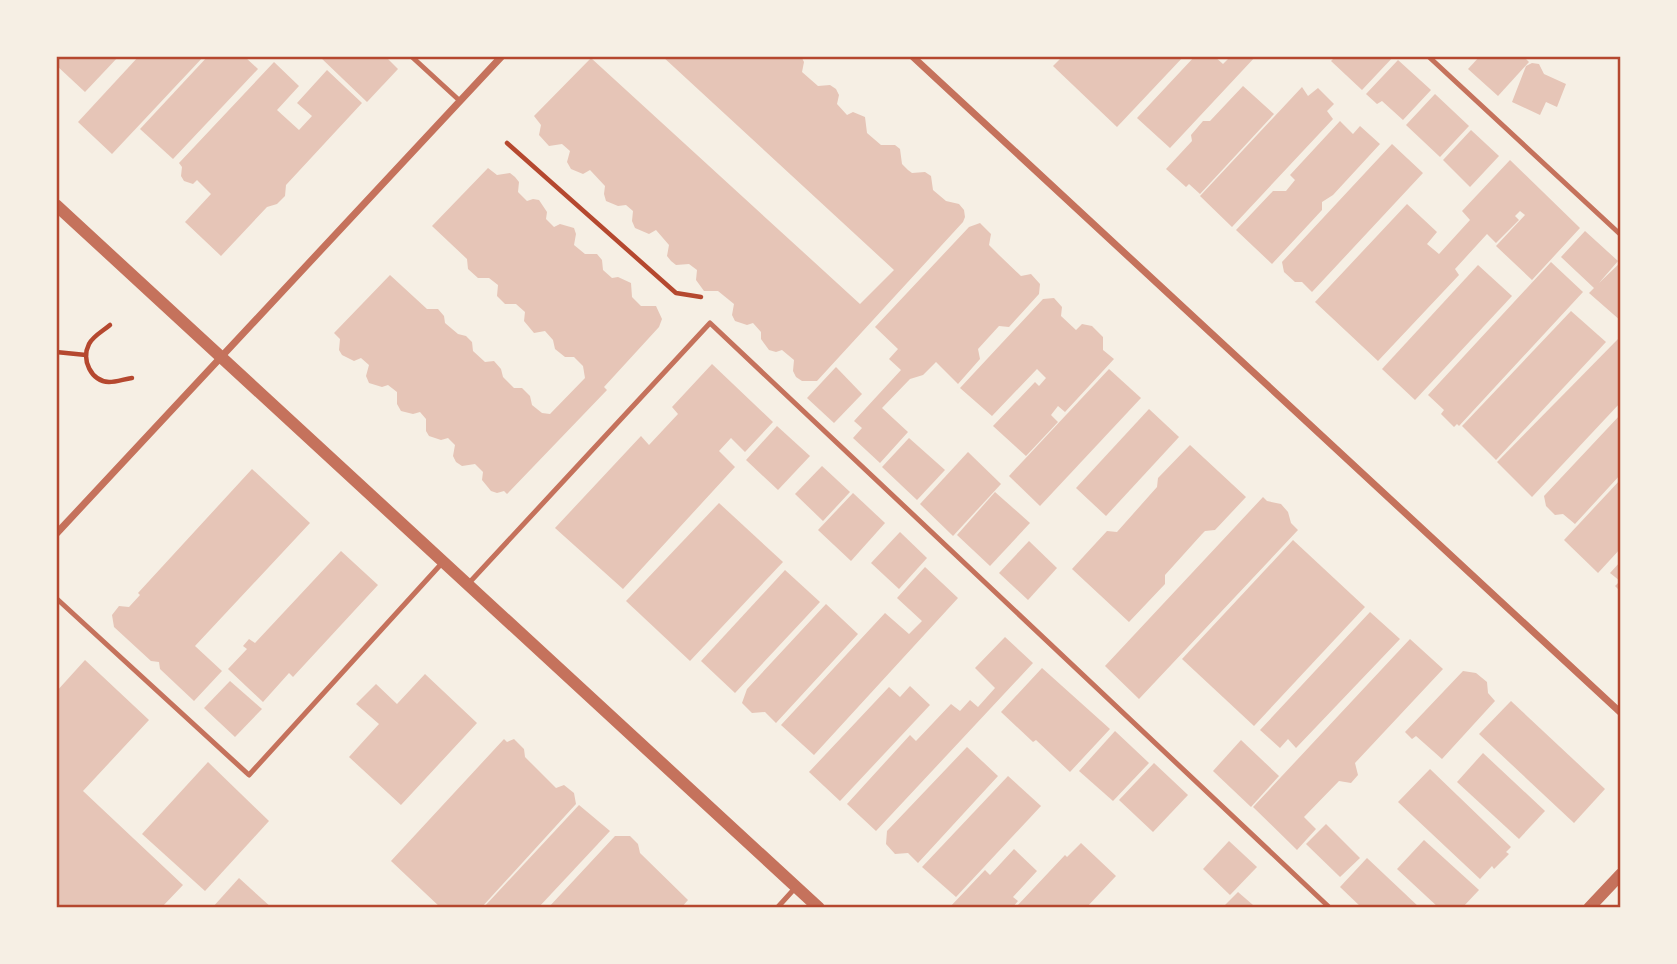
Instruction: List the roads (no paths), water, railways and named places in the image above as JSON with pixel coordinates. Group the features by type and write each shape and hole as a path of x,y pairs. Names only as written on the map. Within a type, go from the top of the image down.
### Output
{"street":[{"path":"56,534 502,56"},
{"path":"912,56 1621,713"},
{"path":"56,205 819,908"},
{"path":"1589,908 1621,874"}],"lane":[{"path":"411,56 460,101"},
{"path":"1428,56 1621,235"},
{"path":"468,585 710,323 1330,908"},
{"path":"56,598 249,775 443,562"},
{"path":"777,908 796,887"}]}
